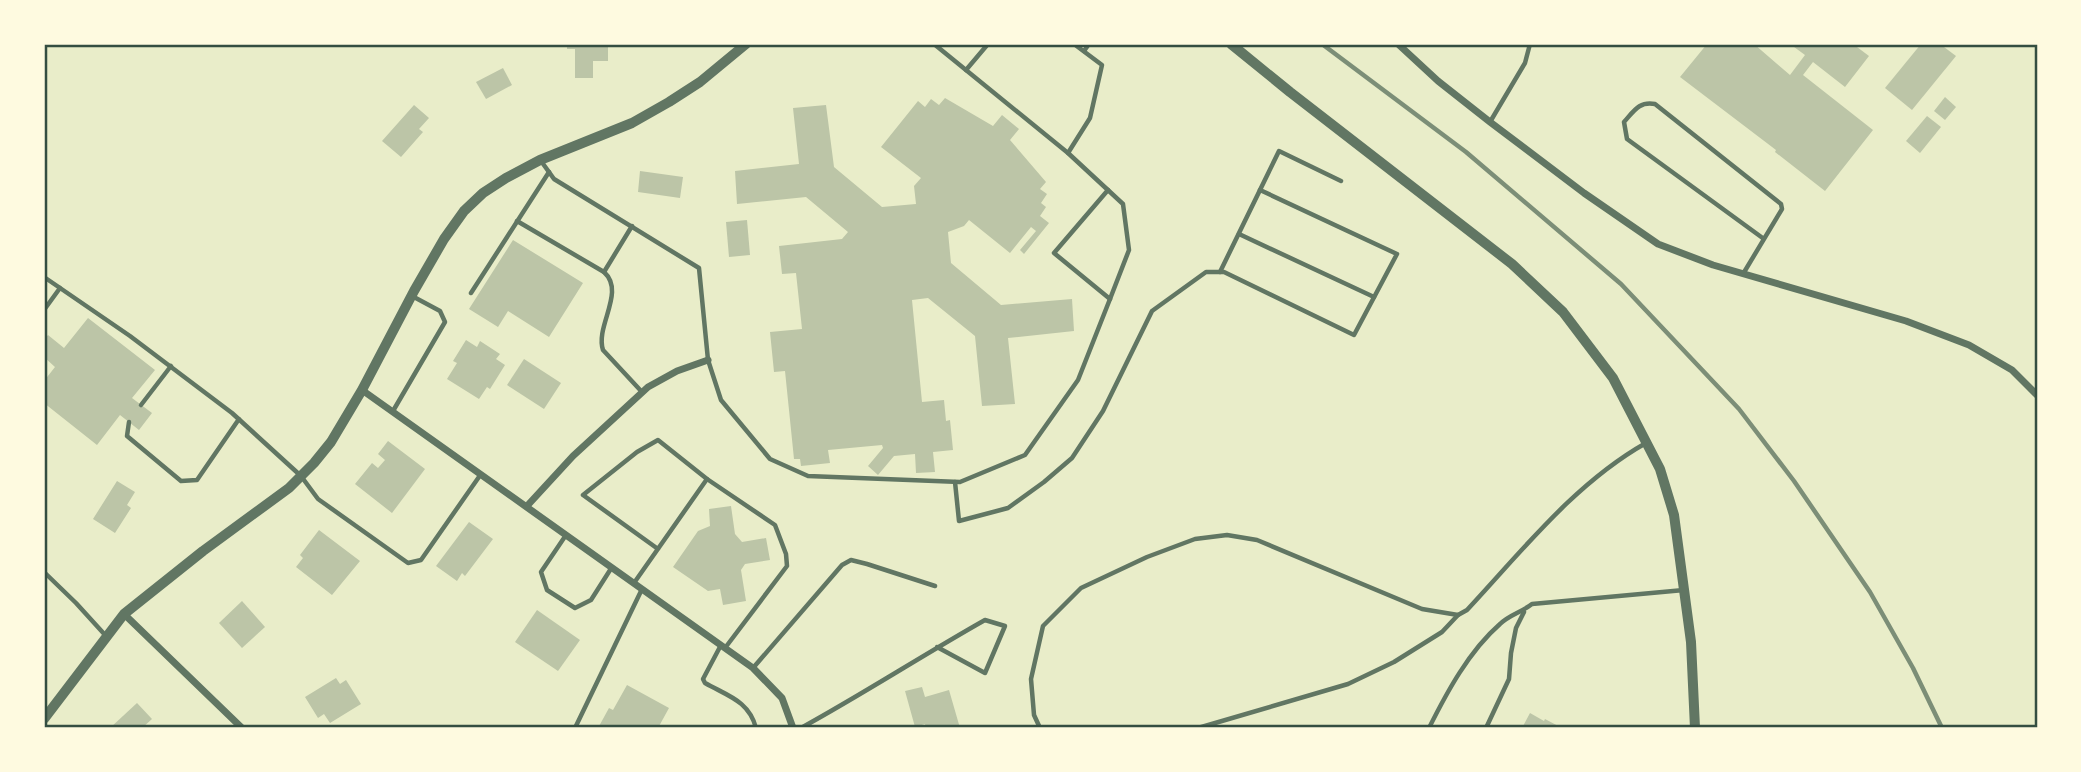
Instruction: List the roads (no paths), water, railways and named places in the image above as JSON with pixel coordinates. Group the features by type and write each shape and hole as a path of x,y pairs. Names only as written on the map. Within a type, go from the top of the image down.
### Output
{"street":[{"path":"44,719 124,614 301,476 331,442 444,239 464,211 494,186 540,160 632,123 700,82 746,44"},
{"path":"1231,44 1513,264 1563,312 1613,378 1660,469 1674,515 1691,642 1695,728"},
{"path":"1398,44 1438,81 1490,122 1584,193 1658,244 1743,275 1906,321 1969,345 2012,370 2037,395"},
{"path":"527,506 573,456 642,392 677,371 708,360"},
{"path":"362,390 753,668 782,698 793,728"},
{"path":"124,614 242,728"}],"lane":[{"path":"540,160 554,179 699,268 708,360 721,400 769,459 807,476 960,482 1025,455 1078,380 1129,250 1123,204 1068,153 934,44"},
{"path":"966,70 988,44"},
{"path":"1068,153 1090,117 1102,65 1074,44"},
{"path":"1084,51 1089,44"},
{"path":"1490,122 1525,63 1530,44"},
{"path":"1743,275 1782,209 1781,204 1655,104 1646,102 1639,105 1624,122 1627,139 1764,239"},
{"path":"1220,272 1279,151 1341,181"},
{"path":"471,293 549,172"},
{"path":"1108,190 1054,253 1110,299"},
{"path":"955,482 959,522 1008,508 1044,482 1072,458 1103,411 1152,311 1206,272 1220,272 1354,335 1397,254 1260,190"},
{"path":"517,221 604,272 611,281 612,293 600,342 603,350 642,392"},
{"path":"604,272 632,226"},
{"path":"1239,234 1374,298"},
{"path":"44,277 130,336 239,419 301,476 318,499 408,563 421,560 481,474"},
{"path":"44,310 60,288"},
{"path":"393,411 445,322 440,311 412,296"},
{"path":"141,405 170,366"},
{"path":"129,422 127,436 181,481 197,480 239,419"},
{"path":"658,549 583,495 637,452 658,440 775,525 786,554 787,566 723,647 703,679 705,683 744,705 752,714 755,728"},
{"path":"1198,728 1348,684 1394,662 1442,632 1576,494 1619,458 1647,442"},
{"path":"634,583 707,478"},
{"path":"567,535 541,572 547,590 575,608 591,600 612,567"},
{"path":"1040,728 1034,715 1031,679 1043,626 1081,588 1147,557 1195,540 1227,536 1256,540 1422,609 1458,615"},
{"path":"753,668 842,565 852,561 867,564 935,586"},
{"path":"44,572 107,637"},
{"path":"575,728 642,589"},
{"path":"1429,728 1450,684 1472,656 1501,622 1532,604 1685,590"},
{"path":"1486,728 1509,678 1511,653 1524,611"},
{"path":"801,728 845,704 937,647 985,620 1004,626 985,673 937,647"}],"railway":[{"path":"1322,44 1466,152 1621,284 1739,409 1794,481 1870,592 1913,668 1942,728"}]}
